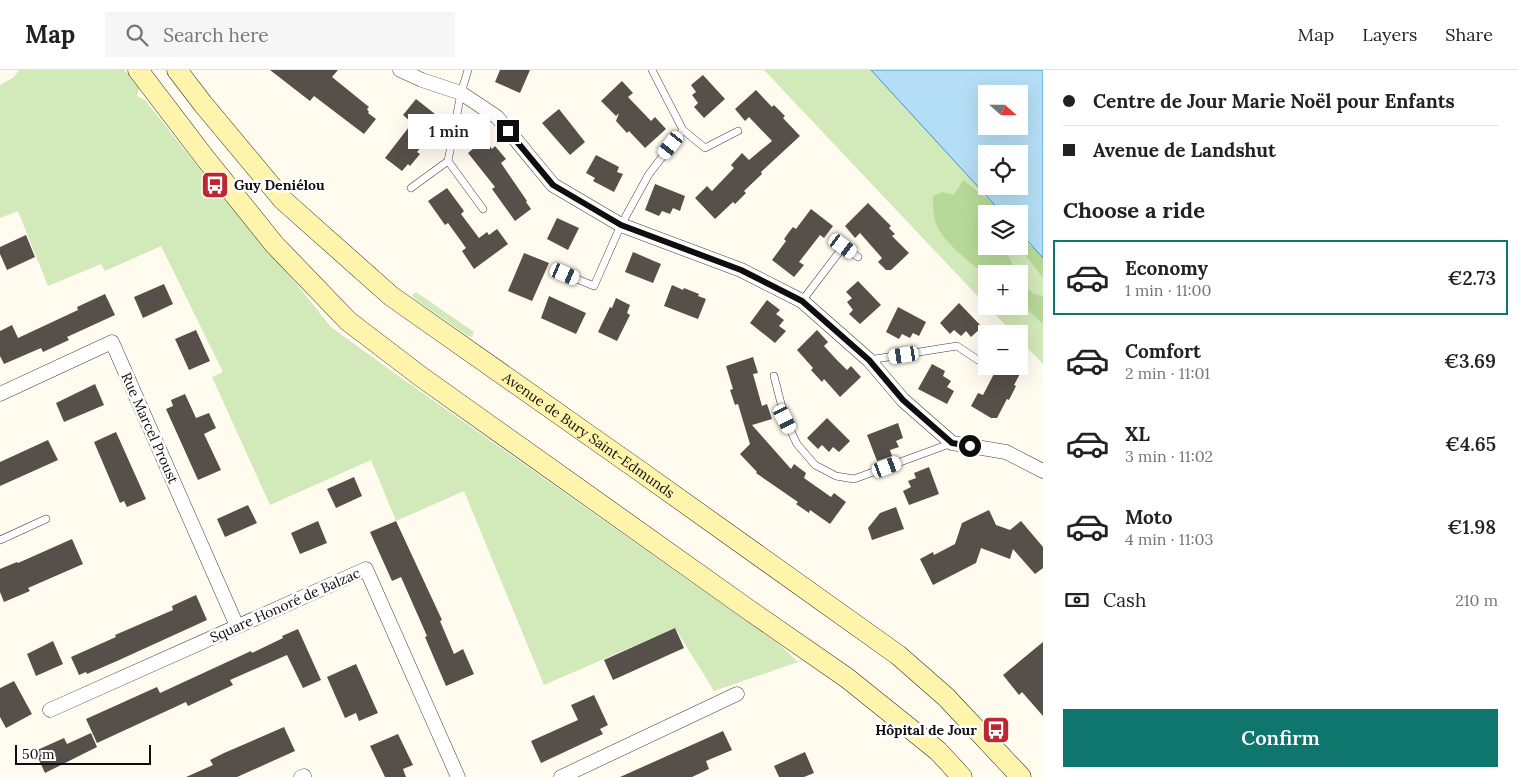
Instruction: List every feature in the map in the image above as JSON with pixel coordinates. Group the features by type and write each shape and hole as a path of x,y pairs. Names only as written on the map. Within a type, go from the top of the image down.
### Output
{"main road":[{"path":"138,70 274,244 348,321 492,427 847,678 938,751 962,777"},
{"name":"Avenue de Bury Saint-Edmunds","path":"177,70 283,200 384,290 898,655 946,697 1021,777"}],"street":[{"path":"400,70 422,80 461,93 496,117 553,185 621,225 741,270 802,301 869,360 903,400 952,443 1006,452 1043,471"},
{"name":"Rue Marcel Proust","path":"0,394 112,342 237,626"},
{"name":"Square Honoré de Balzac","path":"50,710 366,569 458,777"},
{"path":"565,776 737,694"}],"lane":[{"path":"411,188 448,161 461,93 468,70"},
{"path":"652,70 682,130 705,148 738,131"},
{"path":"565,274 594,286 621,225 649,174 682,130"},
{"path":"448,161 484,209"},
{"path":"802,301 843,246 858,257"},
{"path":"869,360 957,346 978,360"},
{"path":"774,376 785,419 797,444 816,465 836,476 854,479 952,443"},
{"path":"0,540 46,519"}],"green space":[{"path":"19,70 124,70 140,85 137,96 145,100 209,181 273,255 331,327 779,644 798,662 714,691 675,628 544,685 464,491 396,521 371,460 270,505 212,377 223,372 161,246 105,271 101,264 48,286 18,211 0,218 0,85 14,77"},
{"path":"764,70 871,70 978,187 978,195 986,195 995,205 978,205 978,255 1028,255 1028,241 1043,258 1043,364 1028,348 1028,325 1005,325 996,315 1028,315 1028,265 978,265 978,297"},
{"path":"470,116 485,119 460,137 463,123"},
{"path":"963,180 978,192 978,195 982,195 995,205 978,205 978,255 1008,255 1013,265 978,265 978,269 954,248 943,235 936,224 933,196 942,192 954,195"},
{"path":"1028,244 1043,254 1043,278 1025,255 1028,255"},
{"path":"1028,289 1034,294 1043,296 1043,324 1028,310"},
{"path":"416,292 474,332 472,337 415,299 412,295"}],"water":[{"path":"871,70 1043,70 1043,258 1028,241 1028,205 995,205 986,195 1028,195 1028,145 978,145 978,187"}],"building":[{"path":"270,70 338,70 332,77 369,107 367,109 368,113 376,119 364,134 314,96 310,101"},
{"path":"500,70 530,70 520,93 495,82"},
{"path":"703,75 725,99 704,118 694,107 698,103 692,95 696,92 691,85"},
{"path":"622,81 633,93 628,97 651,121 655,117 666,129 645,148 629,131 627,133 616,121 619,113 616,116 601,101"},
{"path":"756,90 772,107 774,105 785,116 783,118 800,136 761,172 762,174 744,191 746,193 735,204 733,202 715,219 695,198 707,186 712,191 734,168 731,165 742,153 749,160 772,141 749,117 745,121 735,109"},
{"path":"416,99 440,118 421,143 423,145 417,152 420,154 410,166 408,164 402,171 385,158 412,123 403,115"},
{"path":"559,109 585,142 570,155 542,123"},
{"path":"485,139 492,149 495,146 506,159 501,163 531,209 515,221 492,189 495,187 468,153"},
{"path":"596,155 619,167 617,172 623,174 614,192 593,181 595,178 586,173"},
{"path":"655,184 685,196 680,211 673,208 670,214 662,211 659,216 645,210"},
{"path":"447,188 464,211 461,214 479,238 487,232 489,235 497,229 508,244 474,269 462,251 466,248 448,223 445,225 428,201"},
{"path":"868,203 891,226 889,228 895,234 892,236 909,253 891,270 886,270 878,262 882,258 860,233 855,238 845,226"},
{"path":"811,209 833,226 824,238 820,235 799,262 804,265 794,277 772,260 786,241 784,239 789,232 793,227 796,229"},
{"path":"557,218 579,228 568,250 547,239"},
{"path":"26,235 35,257 7,270 0,254 0,247"},
{"path":"633,252 661,264 653,283 625,272"},
{"path":"524,253 549,263 532,301 508,291"},
{"path":"858,281 881,305 860,324 849,314 853,310 847,302 852,298 846,292"},
{"path":"164,284 173,304 143,318 134,297"},
{"path":"672,285 699,294 698,296 706,299 698,319 664,306"},
{"path":"105,294 115,315 67,337 69,340 43,352 41,348 4,364 0,356 0,331 12,325 18,338 78,310 77,307"},
{"path":"549,296 586,313 576,334 541,318"},
{"path":"616,298 630,305 627,313 630,315 617,341 598,332"},
{"path":"767,300 780,310 776,314 784,320 779,326 786,331 775,343 750,323"},
{"path":"959,303 980,325 978,325 978,331 971,337 966,331 961,336 954,330 950,334 940,323"},
{"path":"898,307 926,322 919,336 913,333 910,338 902,334 899,339 886,332"},
{"path":"196,330 210,361 189,370 175,339"},
{"path":"817,330 828,342 824,346 835,358 847,370 851,366 861,377 840,397 824,379 822,382 811,370 813,368 797,350"},
{"path":"753,357 758,373 753,374 762,406 767,404 772,419 752,425 791,469 794,464 806,473 804,478 831,497 834,493 846,502 830,524 810,510 809,513 796,504 798,502 756,473 740,454 750,444 738,404 735,405 730,390 733,389 726,366"},
{"path":"932,364 945,371 943,376 951,381 947,387 954,391 947,404 918,389"},
{"path":"993,375 1019,375 1009,400 1007,399 997,418 991,418 971,406 978,393 983,395"},
{"path":"95,384 104,405 64,422 56,403"},
{"path":"185,394 196,418 209,413 216,428 204,434 221,470 198,480 166,409 173,406 171,400"},
{"path":"827,418 850,441 839,452 833,447 829,452 822,445 818,449 807,438"},
{"path":"898,423 903,438 896,441 899,447 890,450 892,456 877,461 867,435"},
{"path":"116,432 146,499 127,507 124,501 120,503 94,442"},
{"path":"48,440 58,460 0,486 0,462"},
{"path":"929,467 939,494 909,505 903,491 911,487 908,481 916,478 914,473"},
{"path":"354,477 362,496 336,508 327,489"},
{"path":"248,505 257,523 225,537 217,519"},
{"path":"896,507 904,529 872,540 868,528 880,513"},
{"path":"989,510 996,525 1010,530 1021,521 1043,547 1043,568 1035,574 1013,549 1010,559 981,548 976,563 933,585 920,559 933,552 934,555 955,544 962,523"},
{"path":"318,521 327,543 300,554 291,533"},
{"path":"396,521 442,620 440,621 454,654 463,649 474,674 446,686 425,637 427,636 401,577 392,581 370,532"},
{"path":"72,539 83,564 28,588 30,591 4,602 0,592 0,569"},
{"path":"196,595 207,620 87,674 86,672 79,675 71,657 116,637 115,635 173,610 172,606"},
{"path":"675,628 684,648 613,680 604,660"},
{"path":"298,629 321,680 303,688 287,655 230,680 233,685 188,706 186,702 97,743 86,719 157,687 160,693 251,651 252,653"},
{"path":"53,641 63,664 36,676 27,654"},
{"path":"1043,642 1043,716 1022,692 1019,695 1003,675"},
{"path":"356,664 378,713 359,721 356,713 345,718 327,677"},
{"path":"14,681 32,714 6,728 0,717 0,688"},
{"path":"594,695 608,725 600,729 603,734 541,763 531,741 578,720 571,705"},
{"path":"284,727 295,751 237,777 186,777 213,765 210,760"},
{"path":"723,731 732,750 706,761 709,769 692,777 620,777"},
{"path":"91,733 97,747 45,773 35,751 64,738 67,744"},
{"path":"398,734 413,765 403,769 406,777 385,777 370,746"},
{"path":"805,752 814,773 804,777 779,777 774,766"}],"place":[{"name":"Guy Deniélou","path":"215,185"},
{"name":"Hôpital de Jour","path":"996,730"}],"route":[{"path":"508,131 553,185 621,225 741,270 802,301 869,360 903,400 952,443 970,446"}]}
